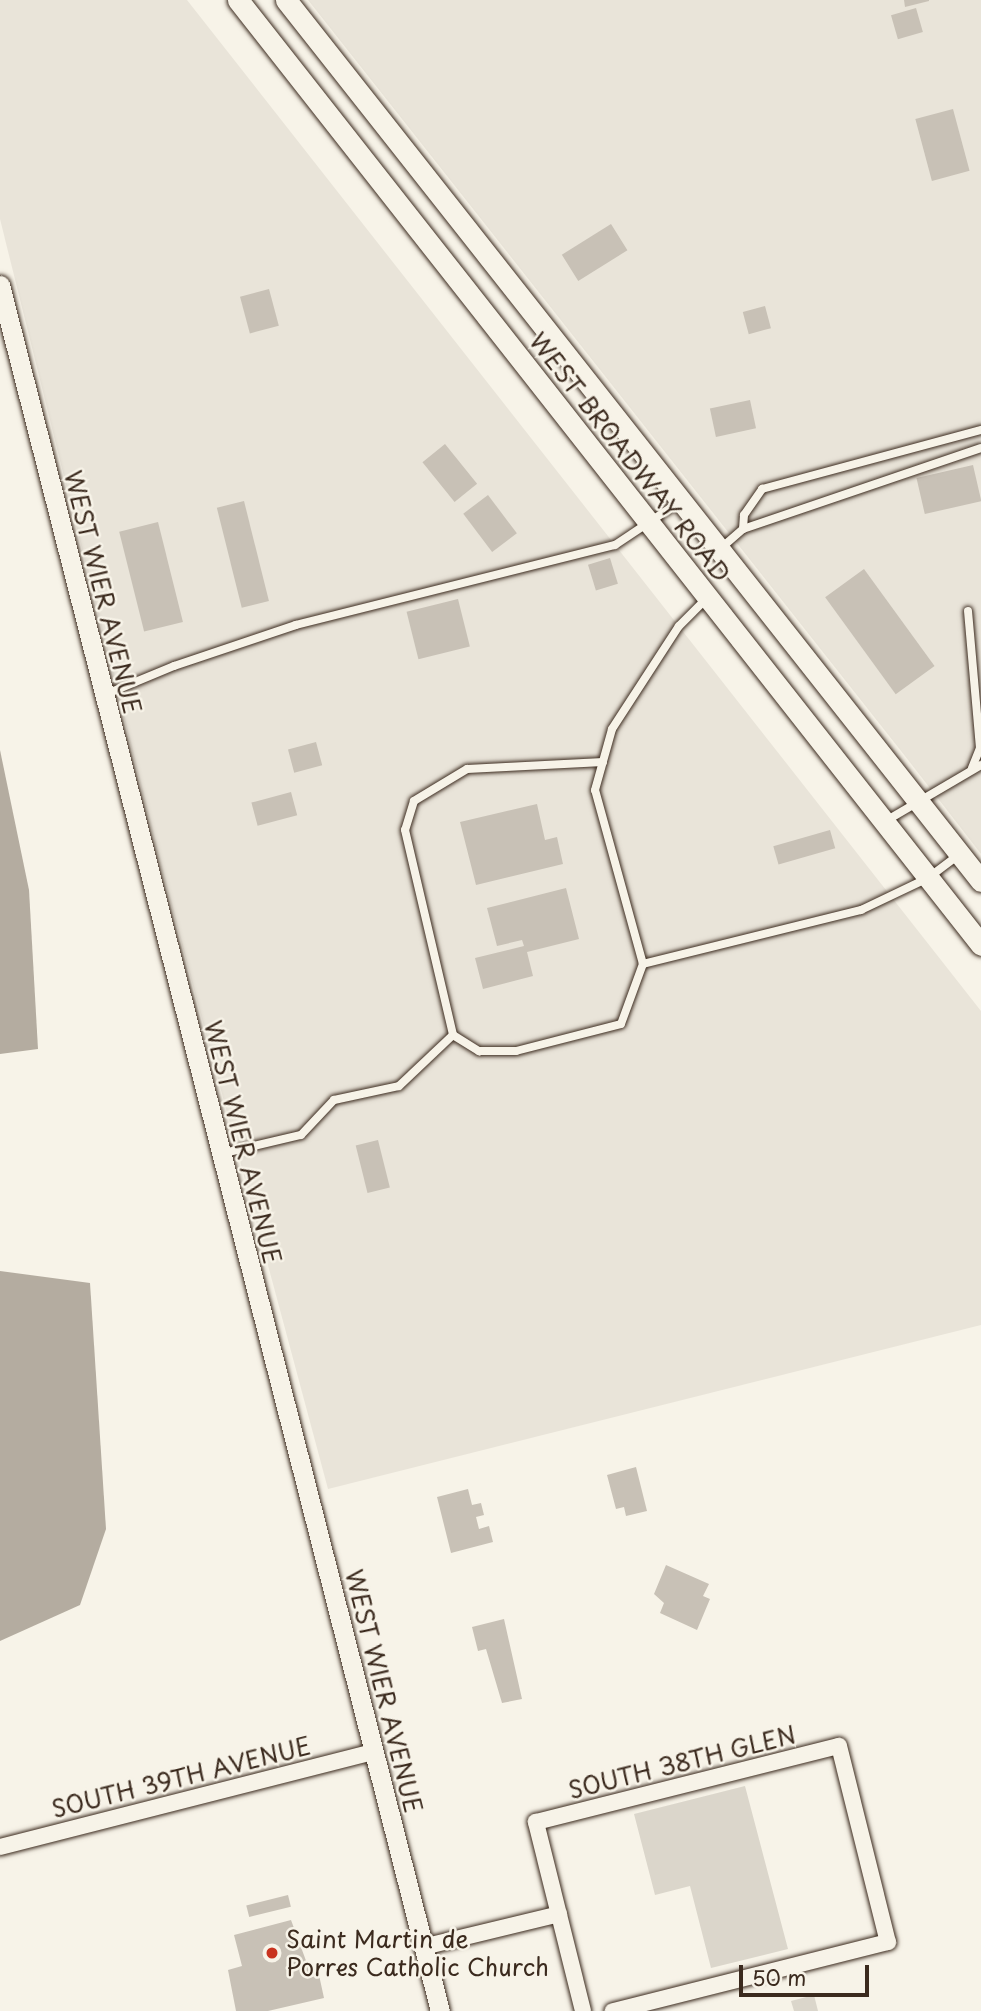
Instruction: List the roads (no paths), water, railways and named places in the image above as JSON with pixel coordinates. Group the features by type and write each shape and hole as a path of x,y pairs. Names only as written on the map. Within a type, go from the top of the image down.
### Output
{"main road":[{"name":"WEST BROADWAY ROAD","path":"237,0 981,945"},
{"name":"WEST BROADWAY ROAD","path":"287,0 981,881"},
{"path":"376,177 407,154"}],"street":[{"name":"WEST WIER AVENUE","path":"0,285 439,2011"},
{"name":"SOUTH 38TH GLEN","path":"559,1914 536,1822 839,1746 888,1942 613,2011"},
{"name":"SOUTH 39TH AVENUE","path":"0,1847 373,1752"},
{"path":"423,1947 559,1914 583,2011"}],"lane":[{"path":"743,529 744,515 762,489 981,430"},
{"path":"720,550 743,529 915,467 981,448"},
{"path":"104,695 174,666 296,625 615,545 682,500"},
{"path":"603,762 467,769 414,801 405,830 453,1035 480,1051 516,1051 621,1024 643,964 595,790 603,762 612,729 679,625 707,598"},
{"path":"884,822 977,766 980,748 968,611"},
{"path":"643,964 860,910 928,878 959,855"},
{"path":"221,1154 301,1135 334,1100 399,1086 453,1035"}],"place":[{"name":"Saint Martin de Porres Catholic Church","path":"272,1953"}]}
